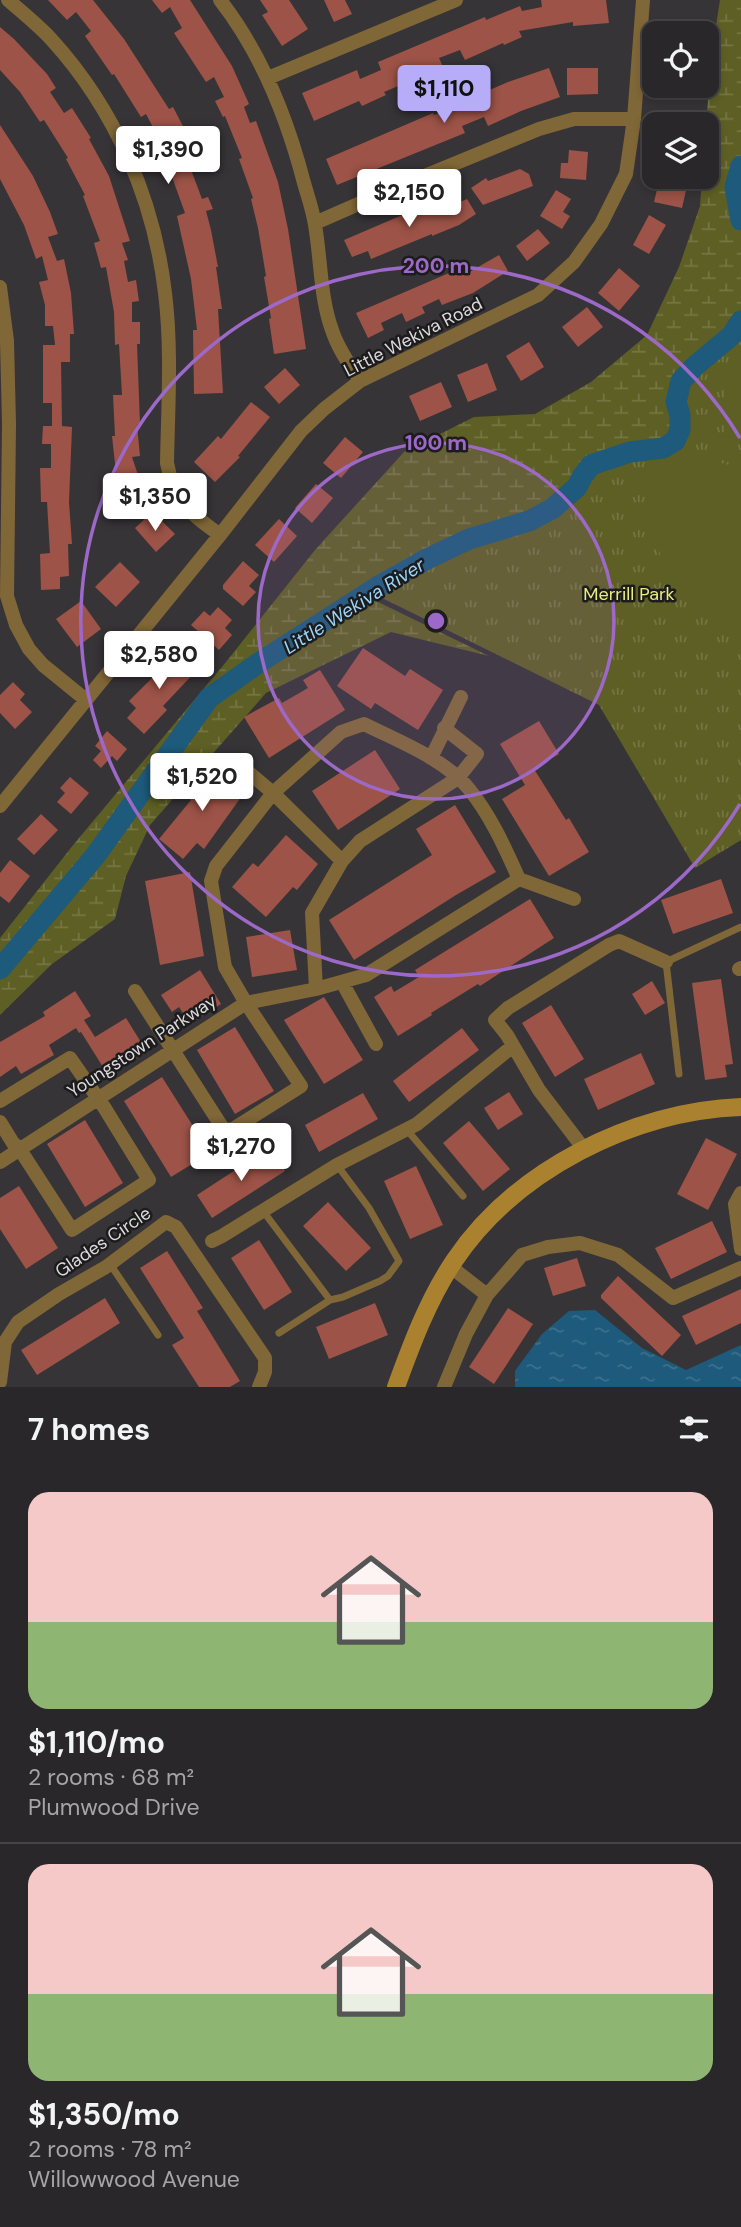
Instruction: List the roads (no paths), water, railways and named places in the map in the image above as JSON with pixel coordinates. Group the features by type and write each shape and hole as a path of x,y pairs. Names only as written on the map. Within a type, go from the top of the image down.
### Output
{"street":[{"path":"8,0 50,38 80,73 117,132 134,168 158,251 165,293 168,347 167,463 170,481 178,499 191,514 220,535"},
{"path":"220,0 236,21 268,78 295,150 315,223 331,329 360,382"},
{"path":"268,78 456,0"},
{"name":"Little Wekiva Road","path":"0,806 301,431 324,409 360,382 538,295 573,262 601,224 626,174 634,119 643,0"},
{"path":"315,223 539,129 574,119 634,119"},
{"path":"0,287 7,341 7,596 16,625 29,649 43,665 86,700"},
{"path":"431,758 461,697"},
{"path":"135,991 225,1130 233,1129 301,1086 225,967 211,881 216,866 274,793 341,733 363,724 431,758 458,778 469,789 502,840 519,879 575,899"},
{"path":"316,989 312,913 342,861 360,841 458,778 477,754 444,728"},
{"path":"234,760 274,793 342,861"},
{"name":"Youngstown Parkway","path":"0,1161 246,1003 316,989 366,975 519,879"},
{"path":"584,1149 540,1090 495,1020 508,1008 619,941 666,962"},
{"path":"342,982 376,1044"},
{"path":"212,1241 337,1165 417,1124 513,1046"},
{"path":"0,1101 70,1058 149,1180 72,1230 0,1122"},
{"path":"396,1387 413,1339 451,1267 475,1235 503,1205 541,1173 584,1149 669,1117 741,1107"},
{"path":"741,1193 735,1204 741,1249"},
{"name":"Glades Circle","path":"0,1382 5,1342 18,1322 110,1264 166,1222 176,1227 265,1358 265,1372 259,1387"},
{"path":"444,1387 466,1334 487,1295 522,1255 548,1247 580,1243 618,1255 673,1298 741,1268"},
{"path":"451,1267 487,1295"}],"lane":[{"path":"680,1074 666,962 741,927"},
{"path":"407,1129 463,1196"},
{"path":"279,1333 330,1300 380,1282 399,1261 369,1208 337,1165"},
{"path":"263,1211 330,1300"},
{"path":"110,1264 158,1335"}],"water":[{"path":"595,1310 642,1348 686,1370 741,1345 741,1387 515,1387 515,1371 542,1334 569,1311"}],"waterway":[{"name":"Little Wekiva River","path":"741,166 735,187 741,220"},
{"name":"Little Wekiva River","path":"0,969 95,856 209,698 377,587 427,559 469,539 529,521 552,509 577,487 591,465 630,452 663,448 675,441 680,430 680,415 676,402 681,381 732,335 741,321"}],"park label":[{"name":"Merrill Park","path":"629,594"}]}
